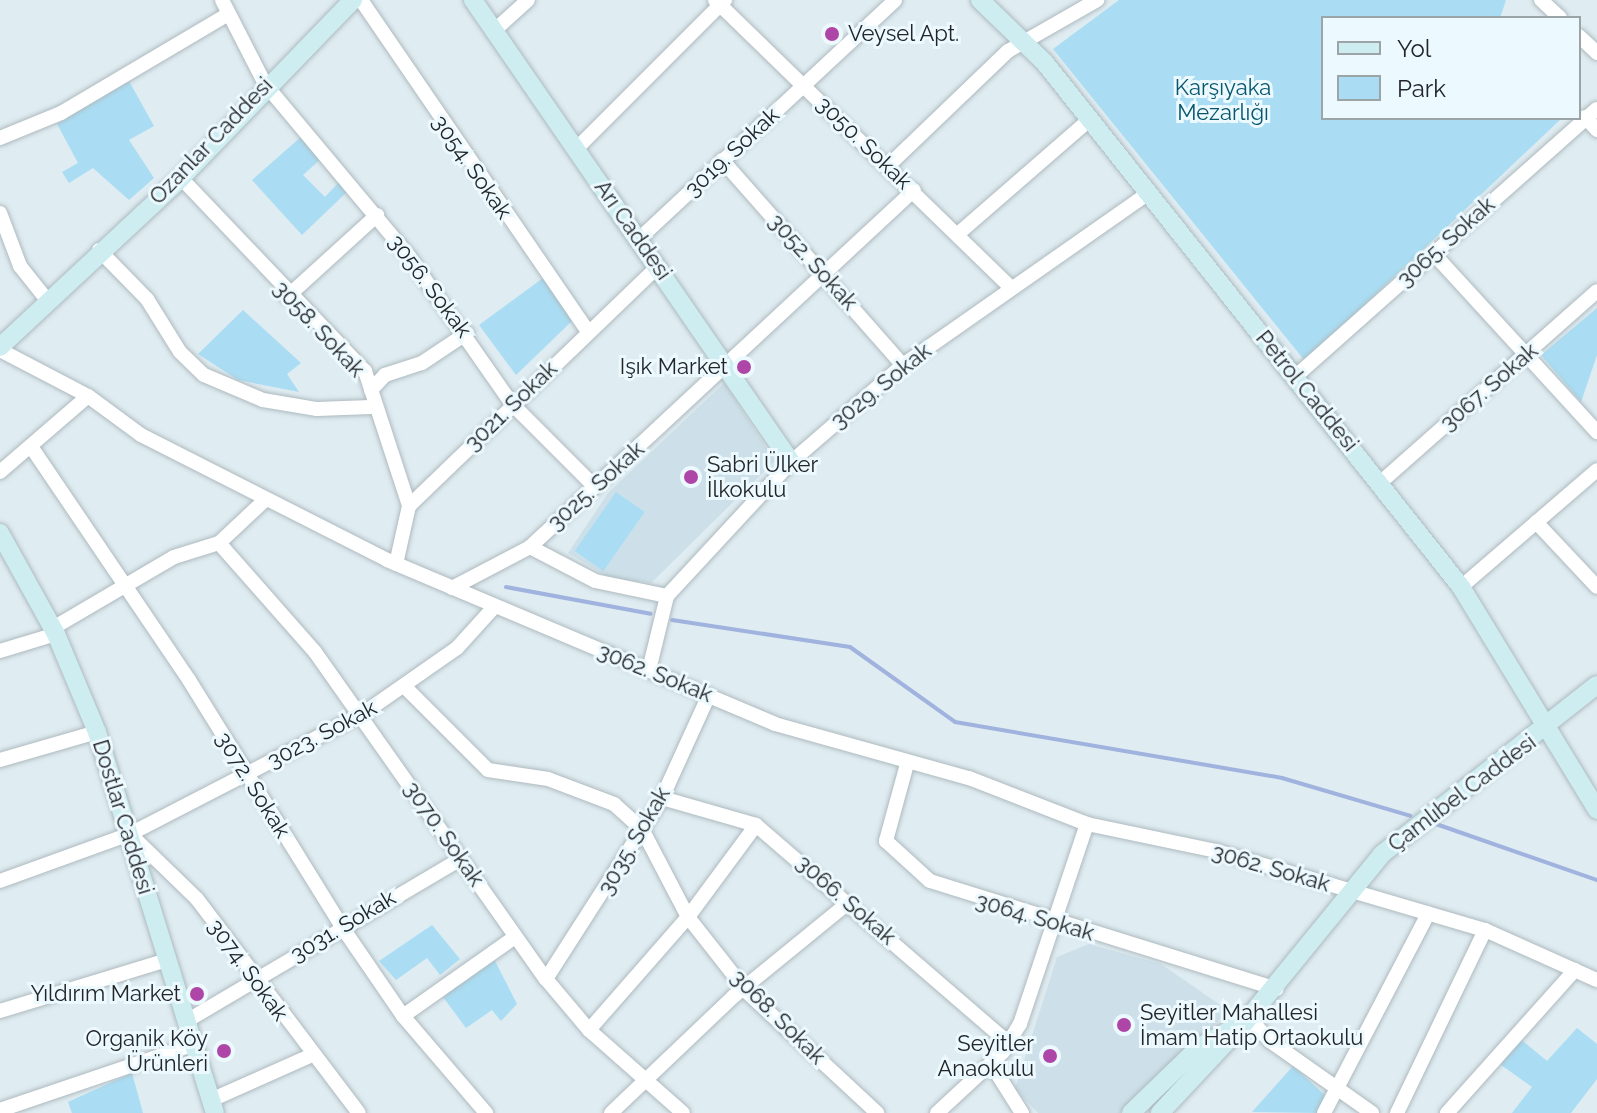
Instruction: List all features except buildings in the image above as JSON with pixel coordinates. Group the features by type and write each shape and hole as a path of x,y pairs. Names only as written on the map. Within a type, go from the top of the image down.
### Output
{"street":[{"name":"3056. Sokak","path":"222,0 265,84 377,215 467,333 512,404 594,486"},
{"name":"Ozanlar Caddesi","path":"0,348 99,250 181,178 265,84 353,0"},
{"name":"3054. Sokak","path":"361,0 588,332"},
{"name":"Arı Caddesi","path":"473,0 496,29 791,462"},
{"path":"496,29 528,0"},
{"name":"3019. Sokak","path":"639,239 895,0"},
{"name":"Petrol Caddesi","path":"980,0 1029,45 1090,119 1147,194 1381,482 1461,587 1597,810"},
{"path":"888,166 1000,58 1029,45 1097,0"},
{"path":"1541,0 1558,16"},
{"path":"576,149 720,2"},
{"name":"3050. Sokak","path":"720,2 959,233 1011,288"},
{"path":"0,138 61,113 227,15"},
{"path":"1581,38 1597,53"},
{"path":"1591,113 1597,130"},
{"name":"3065. Sokak","path":"1296,376 1591,113"},
{"path":"959,233 1090,119"},
{"name":"3052. Sokak","path":"722,160 903,365"},
{"name":"3058. Sokak","path":"181,178 287,297 365,371 371,390 371,407 409,506"},
{"name":"3025. Sokak","path":"452,588 530,547 827,276 914,190"},
{"name":"3029. Sokak","path":"649,670 667,596 791,462 903,365 1147,194"},
{"path":"0,213 20,266 47,300"},
{"path":"287,297 377,215"},
{"path":"99,250 204,375 263,400 317,409 371,407"},
{"path":"1433,253 1597,432"},
{"path":"0,255 20,266"},
{"name":"3021. Sokak","path":"409,506 658,266"},
{"name":"3067. Sokak","path":"1381,482 1597,291"},
{"path":"371,390 385,375 422,363 467,333"},
{"name":"3062. Sokak","path":"0,348 88,396 141,435 396,564 775,724 907,764 969,778 1087,824 1216,851 1485,930 1597,980"},
{"path":"0,472 32,448 88,396"},
{"name":"3072. Sokak","path":"32,448 340,924 403,1016 486,1113"},
{"path":"1461,587 1597,470"},
{"path":"0,651 54,631 174,557 219,543 265,500"},
{"path":"396,564 409,506"},
{"path":"1536,522 1597,587"},
{"name":"Dostlar Caddesi","path":"2,542 54,631 97,732 213,1106"},
{"name":"3070. Sokak","path":"219,543 361,715 546,979 589,1030 683,1113"},
{"path":"530,547 595,581 667,596"},
{"name":"3023. Sokak","path":"0,881 130,834 361,715 457,648 494,607"},
{"name":"Çamlıbel Caddesi","path":"1160,1113 1277,989 1382,854 1547,729 1597,685"},
{"path":"405,687 488,770 580,789 614,804 642,829"},
{"name":"3035. Sokak","path":"546,979 662,798 709,695"},
{"path":"0,760 97,732"},
{"name":"3064. Sokak","path":"907,764 886,841 893,855 967,897 1277,989"},
{"name":"3066. Sokak","path":"662,798 756,825 1009,1043"},
{"path":"937,1113 991,1064 1009,1043 1055,923 1087,824"},
{"path":"589,1030 688,917 756,825"},
{"name":"3068. Sokak","path":"642,829 688,917 747,992 877,1113"},
{"name":"3074. Sokak","path":"130,834 197,899 255,981 359,1113"},
{"name":"3031. Sokak","path":"185,1022 255,981 340,924 461,859"},
{"path":"611,1113 644,1077 848,903"},
{"path":"1324,1113 1428,914"},
{"path":"1397,1113 1485,930"},
{"path":"403,1016 515,937"},
{"path":"0,1011 167,960"},
{"path":"1447,1113 1575,970"},
{"path":"1248,1020 1336,1092 1372,1113"},
{"name":"Çamlıbel Caddesi","path":"1131,1113 1199,1047 1248,1020"},
{"path":"0,1110 192,1045"},
{"path":"213,1106 312,1055"},
{"path":"991,1064 1022,1113"}],"shaded area":[{"name":"Sabri Ülker İlkokulu","path":"724,383 775,461 651,583 610,578 568,553 608,493"},
{"name":"Seyitler Mahallesi İmam Hatip Ortaokulu","path":"1089,944 1161,964 1229,1011 1120,1113 1038,1113 1015,1089 1057,957"}],"green space":[{"name":"Karşıyaka Mezarlığı","path":"1119,0 1506,0 1501,16 1321,16 1321,120 1560,120 1305,361 1053,49"},
{"path":"129,81 154,126 129,140 154,178 129,200 93,168 69,183 62,172 78,163 57,124"},
{"path":"302,136 322,158 303,175 325,197 339,182 348,191 302,235 252,180"},
{"path":"543,278 572,321 516,375 479,325"},
{"path":"1597,308 1597,355 1581,402 1541,355"},
{"path":"243,310 301,363 287,374 299,392 238,380 198,354"},
{"path":"616,492 645,512 603,571 575,551"},
{"path":"432,925 460,959 440,975 427,958 396,980 379,961"},
{"path":"493,957 517,1004 501,1021 492,1010 466,1028 443,997"},
{"path":"1577,1028 1597,1044 1597,1079 1571,1113 1512,1113 1532,1087 1497,1062 1519,1038 1547,1061"},
{"path":"1293,1066 1327,1097 1318,1113 1252,1112"},
{"path":"132,1073 143,1113 72,1113 68,1102"}],"waterway":[{"path":"506,587 651,614"},
{"path":"672,620 850,647 955,722 1282,778 1411,816"},
{"path":"1436,824 1597,880"}],"place":[{"name":"Veysel Apt.","path":"832,34"},
{"name":"Işık Market","path":"744,367"},
{"name":"Sabri Ülker İlkokulu","path":"691,477"},
{"name":"Yıldırım Market","path":"197,994"},
{"name":"Seyitler Mahallesi İmam Hatip Ortaokulu","path":"1124,1025"},
{"name":"Organik Köy Ürünleri","path":"224,1051"},
{"name":"Seyitler Anaokulu","path":"1050,1056"}]}
